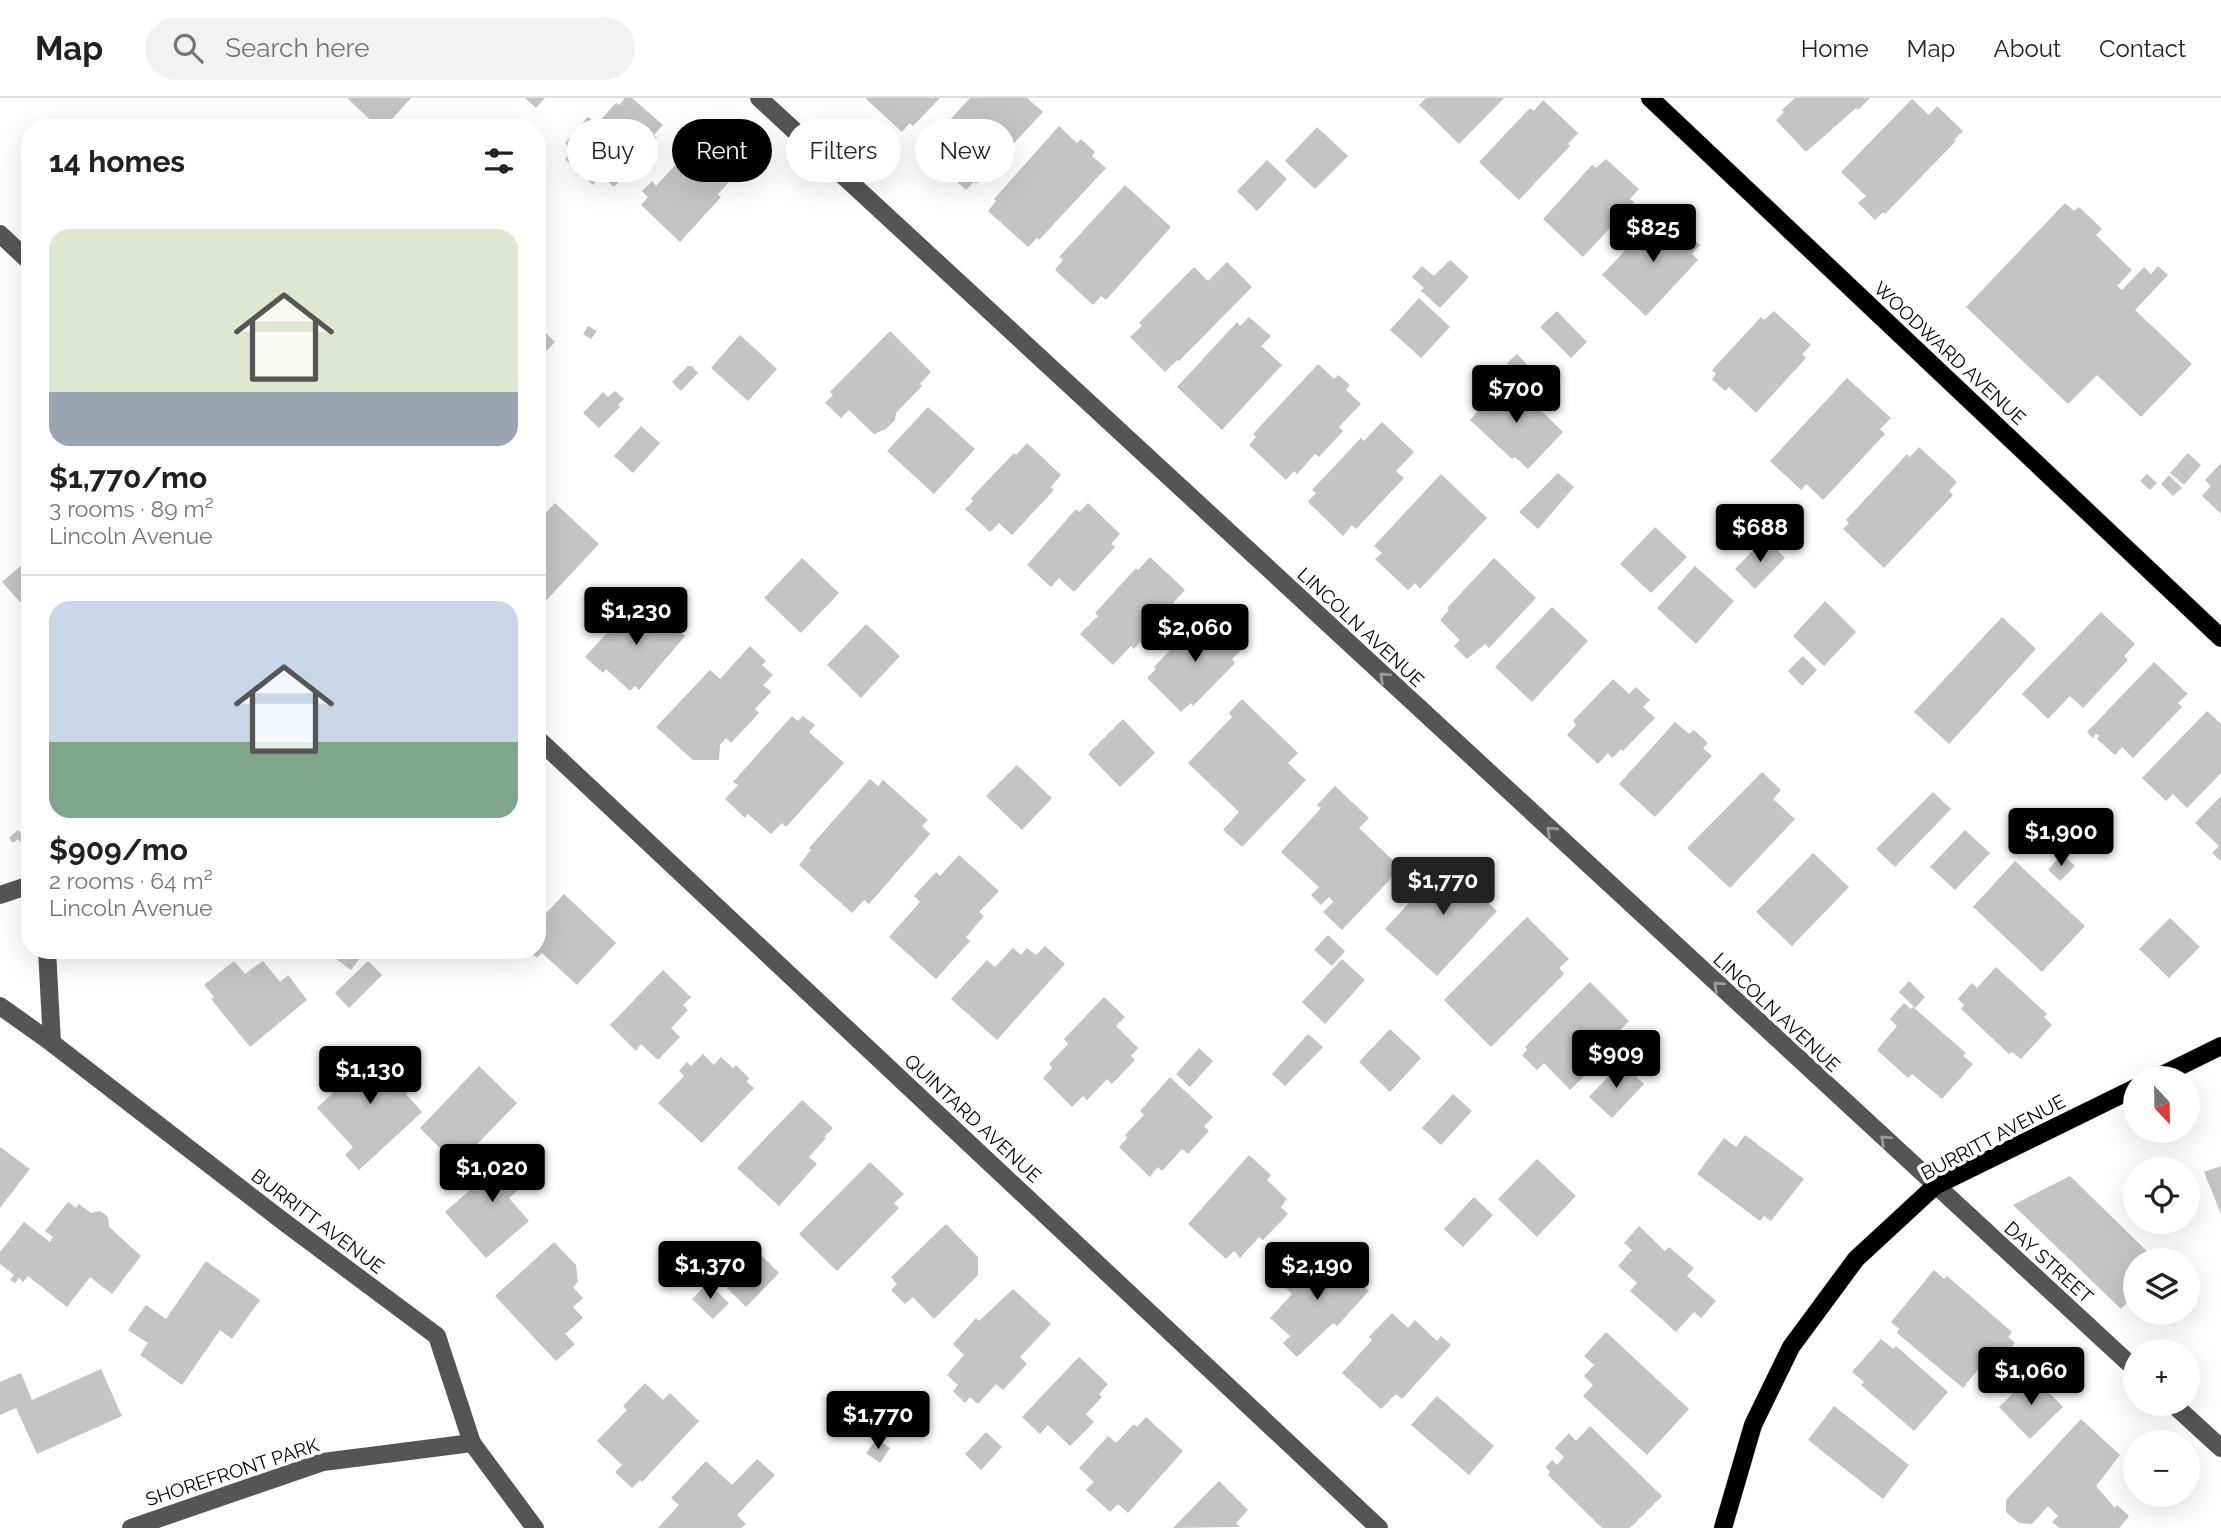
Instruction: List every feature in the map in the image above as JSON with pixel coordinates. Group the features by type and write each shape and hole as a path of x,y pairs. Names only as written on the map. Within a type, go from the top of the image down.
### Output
{"main road":[{"name":"WOODWARD AVENUE","path":"1650,98 2221,638"},
{"path":"2180,1066 2221,1046"},
{"name":"BURRITT AVENUE","path":"1723,1528 1753,1425 1791,1347 1856,1259 1935,1186 2123,1094"}],"street":[{"name":"LINCOLN AVENUE","path":"759,98 1935,1186"},
{"path":"0,234 21,254"},
{"name":"QUINTARD AVENUE","path":"546,746 1379,1528"},
{"path":"0,895 21,888"},
{"path":"47,959 52,1043"},
{"name":"BURRITT AVENUE","path":"0,1006 437,1336 472,1443 535,1528"},
{"name":"DAY STREET","path":"1935,1186 2123,1358"},
{"path":"2186,1416 2221,1448"},
{"name":"SHOREFRONT PARK","path":"131,1528 323,1462 472,1443"}],"building":[{"path":"347,98 411,98 392,119 369,119"},
{"path":"525,98 545,98 536,108"},
{"path":"625,98 632,98 656,119 602,119 616,103 619,105"},
{"path":"865,98 940,98 920,119 915,119 913,126 910,123 902,132 901,119 888,119"},
{"path":"970,98 1027,98 1043,112 1015,142 1015,119 951,119"},
{"path":"1426,98 1504,98 1459,144 1419,105"},
{"path":"1795,98 1870,98 1806,152 1776,120"},
{"path":"1912,99 1929,115 1937,106 1963,131 1885,214 1883,212 1875,220 1858,203 1866,196 1841,172"},
{"path":"1543,100 1578,133 1568,144 1570,146 1519,200 1479,162 1530,108 1534,111"},
{"path":"1059,126 1077,143 1081,139 1095,152 1092,156 1106,168 1039,240 1037,238 1028,247 988,211 996,201 994,199 1009,182 1015,182 1015,175"},
{"path":"1317,127 1348,156 1315,189 1285,161"},
{"path":"1606,159 1639,189 1630,199 1634,202 1583,257 1543,219 1592,165 1596,168"},
{"path":"1267,160 1287,179 1257,211 1237,191"},
{"path":"672,169 672,182 729,182 718,194 721,197 680,242 641,205 648,197 642,191 651,182 656,186"},
{"path":"957,182 974,182 966,190"},
{"path":"1125,185 1171,227 1106,300 1101,296 1093,305 1055,270 1063,260 1059,257"},
{"path":"2065,203 2074,211 2079,207 2102,229 2096,235 2132,270 2117,286 2122,290 2144,267 2151,274 2158,266 2168,275 2135,310 2192,364 2141,417 2097,375 2068,404 1966,307"},
{"path":"1670,216 1700,245 1692,254 1698,260 1646,316 1602,275 1655,219 1661,225"},
{"path":"1450,260 1469,277 1440,308 1421,291 1424,288 1412,277 1422,266 1434,276"},
{"path":"1227,262 1252,287 1165,372 1130,337 1142,326 1139,323 1194,267 1208,281"},
{"path":"1419,298 1450,327 1421,358 1390,330"},
{"path":"1557,311 1587,342 1571,358 1540,327"},
{"path":"1774,311 1811,345 1802,354 1806,358 1756,413 1729,387 1725,391 1712,379 1716,374 1712,370 1761,317 1764,320"},
{"path":"1249,317 1271,336 1261,346 1282,365 1222,430 1177,387 1237,322 1240,326"},
{"path":"588,326 597,331 591,339 583,334"},
{"path":"890,331 931,372 920,384 922,386 896,413 895,420 886,429 874,434 849,410 841,418 825,403 833,395 830,392"},
{"path":"546,333 555,342 546,352"},
{"path":"740,335 777,369 748,401 711,368"},
{"path":"1517,354 1528,366 1518,374 1507,363"},
{"path":"1318,364 1334,379 1338,375 1350,385 1346,390 1361,404 1339,427 1343,431 1319,457 1315,454 1297,474 1294,471 1286,480 1249,445 1256,437 1253,434"},
{"path":"688,366 692,366 698,373 681,391 672,382"},
{"path":"1508,378 1563,432 1528,469 1515,457 1512,459 1470,420"},
{"path":"1847,378 1891,418 1880,429 1885,434 1823,500 1806,484 1801,490 1770,461"},
{"path":"615,391 624,399 618,405 620,407 599,428 583,413 603,392 608,397"},
{"path":"928,407 975,449 934,494 887,451"},
{"path":"1382,422 1414,452 1396,471 1404,478 1356,529 1352,525 1343,536 1308,502 1316,493 1312,490 1361,438 1364,441"},
{"path":"641,426 660,443 633,473 614,456"},
{"path":"1027,443 1061,475 1051,487 1054,490 1012,535 999,523 990,532 965,509 973,501 971,498"},
{"path":"1919,447 1957,482 1949,491 1953,495 1884,568 1843,529 1849,523 1846,520 1907,454 1910,457"},
{"path":"2188,453 2201,465 2184,485 2170,473"},
{"path":"2221,463 2221,514 2202,496 2211,486 2205,480"},
{"path":"1558,473 1574,487 1538,529 1519,512"},
{"path":"1441,474 1487,518 1420,589 1415,583 1408,590 1375,559 1382,553 1374,546"},
{"path":"2147,474 2157,483 2150,490 2140,481"},
{"path":"2169,475 2182,488 2173,496 2161,484"},
{"path":"555,503 599,544 546,601 546,512"},
{"path":"1088,503 1120,534 1111,544 1115,547 1074,592 1059,578 1051,587 1027,565 1076,509 1079,512"},
{"path":"1655,527 1687,557 1651,593 1620,564"},
{"path":"1765,538 1785,558 1755,589 1735,569"},
{"path":"1150,557 1185,590 1173,603 1175,605 1134,649 1131,646 1113,665 1080,634 1098,616 1095,613 1136,568 1138,570"},
{"path":"802,558 839,593 801,633 764,598"},
{"path":"1494,558 1536,598 1489,648 1485,644 1467,659 1454,646 1460,640 1440,620 1449,610 1447,608"},
{"path":"21,566 21,601 20,602 2,582"},
{"path":"1695,566 1734,601 1696,644 1657,608"},
{"path":"1825,601 1856,632 1824,666 1793,636"},
{"path":"650,604 685,636 639,690 635,686 630,691 606,669 603,673 585,657 632,606 641,613"},
{"path":"1552,607 1588,641 1532,702 1495,667"},
{"path":"2101,612 2135,644 2124,656 2128,660 2083,708 2070,696 2048,719 2022,694"},
{"path":"1210,616 1243,648 1232,659 1235,663 1193,706 1191,703 1181,712 1147,678 1195,624 1199,628"},
{"path":"2002,617 2036,649 1949,744 1914,712"},
{"path":"866,624 900,656 861,698 827,665"},
{"path":"750,646 766,661 762,665 773,675 763,685 771,692 755,709 759,713 731,743 726,738 720,745 719,760 693,760 656,727 710,670 720,679"},
{"path":"1803,656 1817,670 1802,686 1788,671"},
{"path":"2154,662 2188,694 2178,703 2182,707 2133,758 2122,747 2115,755 2097,739 2099,736 2096,734 2093,738 2087,732"},
{"path":"1613,679 1629,694 1636,687 1650,700 1643,707 1655,718 1623,751 1621,749 1612,758 1608,753 1598,764 1567,735 1576,725 1573,721"},
{"path":"1242,699 1298,753 1288,763 1306,780 1242,847 1223,830 1239,812 1188,763 1232,717 1229,713"},
{"path":"2207,711 2221,724 2221,773 2187,808 2173,794 2166,801 2142,778"},
{"path":"792,716 798,721 803,716 815,725 809,732 844,763 786,827 782,823 771,834 748,814 745,818 725,799 738,785 733,782"},
{"path":"1123,719 1155,753 1120,787 1088,754"},
{"path":"1675,722 1689,734 1694,730 1708,743 1703,748 1712,756 1655,817 1619,784"},
{"path":"1017,765 1052,798 1022,830 986,796"},
{"path":"1762,772 1781,790 1773,799 1795,819 1730,888 1687,848"},
{"path":"870,779 878,786 883,780 928,820 922,826 930,834 869,904 864,900 852,913 799,865 811,850 809,848"},
{"path":"1335,786 1369,818 1359,828 1401,868 1342,930 1323,912 1333,902 1329,897 1321,905 1311,895 1319,887 1281,852 1321,808 1317,805"},
{"path":"1933,792 1951,809 1895,867 1876,849"},
{"path":"2221,796 2221,861 2212,853 2219,846 2195,823"},
{"path":"18,830 21,833 20,842 18,839 13,843 9,838"},
{"path":"1965,830 1990,853 1955,890 1930,867"},
{"path":"1813,853 1849,887 1792,946 1756,912"},
{"path":"2062,854 2075,866 2060,881 2048,870"},
{"path":"959,855 999,891 979,912 984,916 966,937 970,941 936,979 889,937 920,902 914,896 936,872 940,876"},
{"path":"1458,857 1479,876 1471,886 1497,911 1437,976 1385,929 1446,863 1450,867"},
{"path":"2015,861 2085,926 2042,972 1973,907"},
{"path":"564,894 616,943 577,985 546,957 546,913"},
{"path":"1527,917 1569,959 1559,968 1564,974 1491,1047 1444,1000"},
{"path":"2170,918 2200,947 2169,978 2139,949"},
{"path":"1328,935 1345,951 1332,966 1314,950"},
{"path":"1045,946 1065,964 997,1040 951,999 987,960 995,967 1013,948 1021,955 1027,948 1036,955"},
{"path":"336,959 359,959 351,970"},
{"path":"1342,959 1365,980 1325,1024 1302,1002"},
{"path":"234,961 245,974 263,961 280,982 288,975 307,1000 250,1047 211,999 214,997 204,985"},
{"path":"368,961 382,975 349,1008 335,993"},
{"path":"1996,967 2047,1014 2044,1017 2052,1025 2021,1059 2012,1052 2009,1054 1961,1009 1964,1005 1958,999 1972,983 1977,988"},
{"path":"663,970 691,997 683,1005 688,1010 671,1028 680,1037 658,1060 641,1044 636,1051 610,1025"},
{"path":"1909,981 1925,997 1915,1008 1899,992"},
{"path":"1590,982 1629,1021 1618,1032 1624,1038 1570,1090 1544,1063 1537,1070 1522,1055 1527,1050 1525,1047"},
{"path":"1104,997 1125,1017 1116,1026 1138,1048 1131,1056 1135,1060 1112,1084 1107,1079 1087,1100 1083,1096 1072,1107 1043,1078 1052,1068 1049,1064 1068,1044 1064,1039"},
{"path":"1904,1003 1911,1009 1913,1007 1966,1053 1963,1056 1973,1064 1942,1099 1912,1074 1908,1078 1877,1050 1897,1026 1890,1019"},
{"path":"1390,1029 1421,1058 1390,1092 1359,1062"},
{"path":"1308,1034 1323,1047 1285,1086 1272,1074"},
{"path":"1199,1048 1213,1061 1190,1087 1176,1074"},
{"path":"381,1050 415,1086 406,1094 422,1112 359,1170 345,1155 353,1147 317,1108 341,1085 331,1073 351,1055 362,1068"},
{"path":"703,1054 714,1065 721,1057 733,1068 736,1065 749,1078 747,1082 754,1088 702,1143 658,1103 684,1076 679,1071 687,1062 691,1066"},
{"path":"1621,1063 1644,1084 1612,1118 1589,1097"},
{"path":"479,1066 517,1103 457,1165 420,1128"},
{"path":"1170,1077 1213,1117 1204,1126 1209,1131 1188,1154 1182,1149 1162,1171 1158,1167 1150,1177 1119,1147 1127,1138 1125,1135 1144,1115 1140,1111"},
{"path":"1453,1094 1472,1111 1441,1145 1422,1128"},
{"path":"802,1100 833,1128 809,1157 817,1164 779,1206 737,1168"},
{"path":"1745,1135 1804,1179 1771,1221 1764,1216 1760,1221 1697,1174 1724,1138 1736,1147"},
{"path":"0,1147 30,1169 0,1208"},
{"path":"506,1147 533,1177 509,1198 529,1221 486,1258 445,1212 486,1176 480,1170"},
{"path":"1249,1155 1271,1175 1267,1180 1287,1199 1281,1207 1288,1214 1263,1240 1259,1237 1240,1258 1234,1251 1226,1259 1188,1224"},
{"path":"1537,1159 1576,1196 1537,1237 1498,1199"},
{"path":"870,1162 904,1194 894,1203 899,1208 837,1271 799,1234"},
{"path":"2221,1166 2221,1214 2204,1172"},
{"path":"2070,1176 2123,1228 2123,1234 2129,1234 2144,1248 2123,1248 2121,1309 2013,1205"},
{"path":"1474,1197 1493,1215 1463,1247 1444,1229"},
{"path":"68,1202 76,1208 79,1204 91,1213 100,1211 108,1217 109,1227 141,1256 112,1294 90,1277 67,1307 28,1276 23,1282 19,1278 15,1283 10,1280 14,1275 0,1264 0,1252 24,1222 50,1242 53,1237 45,1231"},
{"path":"946,1224 978,1257 978,1275 934,1319 913,1297 905,1304 891,1290 897,1284 891,1277"},
{"path":"1639,1226 1665,1251 1669,1247 1694,1268 1687,1276 1716,1301 1701,1318 1694,1312 1676,1332 1630,1291 1637,1283 1618,1266 1632,1250 1624,1243"},
{"path":"554,1242 576,1265 578,1282 573,1287 583,1298 573,1307 583,1318 565,1334 575,1344 556,1361 495,1296"},
{"path":"760,1254 779,1273 746,1307 727,1288"},
{"path":"1305,1258 1310,1262 1314,1258 1330,1272 1339,1262 1353,1276 1359,1269 1368,1278 1362,1285 1369,1291 1337,1326 1333,1323 1297,1357 1283,1343 1290,1336 1270,1318 1292,1294 1283,1285"},
{"path":"206,1261 260,1300 232,1339 220,1330 182,1385 140,1355 148,1343 128,1330 146,1305 166,1319"},
{"path":"1934,1270 1944,1279 1947,1276 2012,1332 2008,1337 2015,1343 1990,1378 1979,1368 1963,1388 1897,1333 1899,1329 1891,1322"},
{"path":"708,1283 729,1303 713,1319 692,1299"},
{"path":"1013,1289 1051,1324 1020,1357 1027,1364 1003,1390 996,1384 978,1404 970,1397 965,1403 953,1391 958,1385 947,1375 964,1355 953,1344 976,1318 979,1321"},
{"path":"1392,1313 1408,1328 1415,1320 1437,1341 1441,1336 1451,1345 1402,1399 1396,1394 1381,1409 1342,1373 1372,1340 1369,1337"},
{"path":"1606,1332 1689,1409 1647,1455 1583,1396 1593,1385 1584,1376 1594,1365 1584,1356"},
{"path":"1881,1339 1893,1349 1896,1346 1948,1392 1914,1431 1861,1385 1864,1382 1852,1372"},
{"path":"1079,1357 1108,1384 1099,1394 1102,1397 1086,1414 1094,1422 1070,1446 1048,1425 1040,1434 1022,1417"},
{"path":"101,1369 122,1416 37,1454 16,1408 0,1415 0,1382 21,1373 32,1400"},
{"path":"2032,1375 2063,1407 2030,1439 1999,1407"},
{"path":"645,1383 663,1400 670,1393 699,1421 642,1482 640,1480 632,1488 615,1472 622,1465 597,1441 627,1410 623,1406"},
{"path":"1437,1396 1494,1446 1469,1475 1411,1425"},
{"path":"1834,1406 1909,1465 1883,1499 1808,1440"},
{"path":"1146,1417 1183,1451 1128,1513 1118,1504 1110,1512 1086,1490 1094,1482 1079,1468 1108,1436 1116,1443 1134,1424 1137,1427"},
{"path":"2081,1419 2120,1455 2096,1486 2115,1508 2117,1505 2129,1516 2119,1528 2059,1528 2052,1522 2058,1516 2048,1506 2032,1524 2019,1523 2006,1512 2006,1500"},
{"path":"1590,1426 1662,1496 1630,1528 1602,1528 1548,1475 1550,1472 1546,1467 1552,1460 1557,1465 1564,1457 1555,1448 1569,1433 1576,1441"},
{"path":"986,1432 1002,1447 981,1470 965,1454"},
{"path":"877,1439 890,1448 880,1463 866,1453"},
{"path":"757,1459 775,1475 737,1515 746,1524 741,1528 658,1528 679,1505 671,1498 706,1461 732,1485"},
{"path":"1219,1481 1248,1510 1236,1523 1240,1527 1173,1528"}]}
